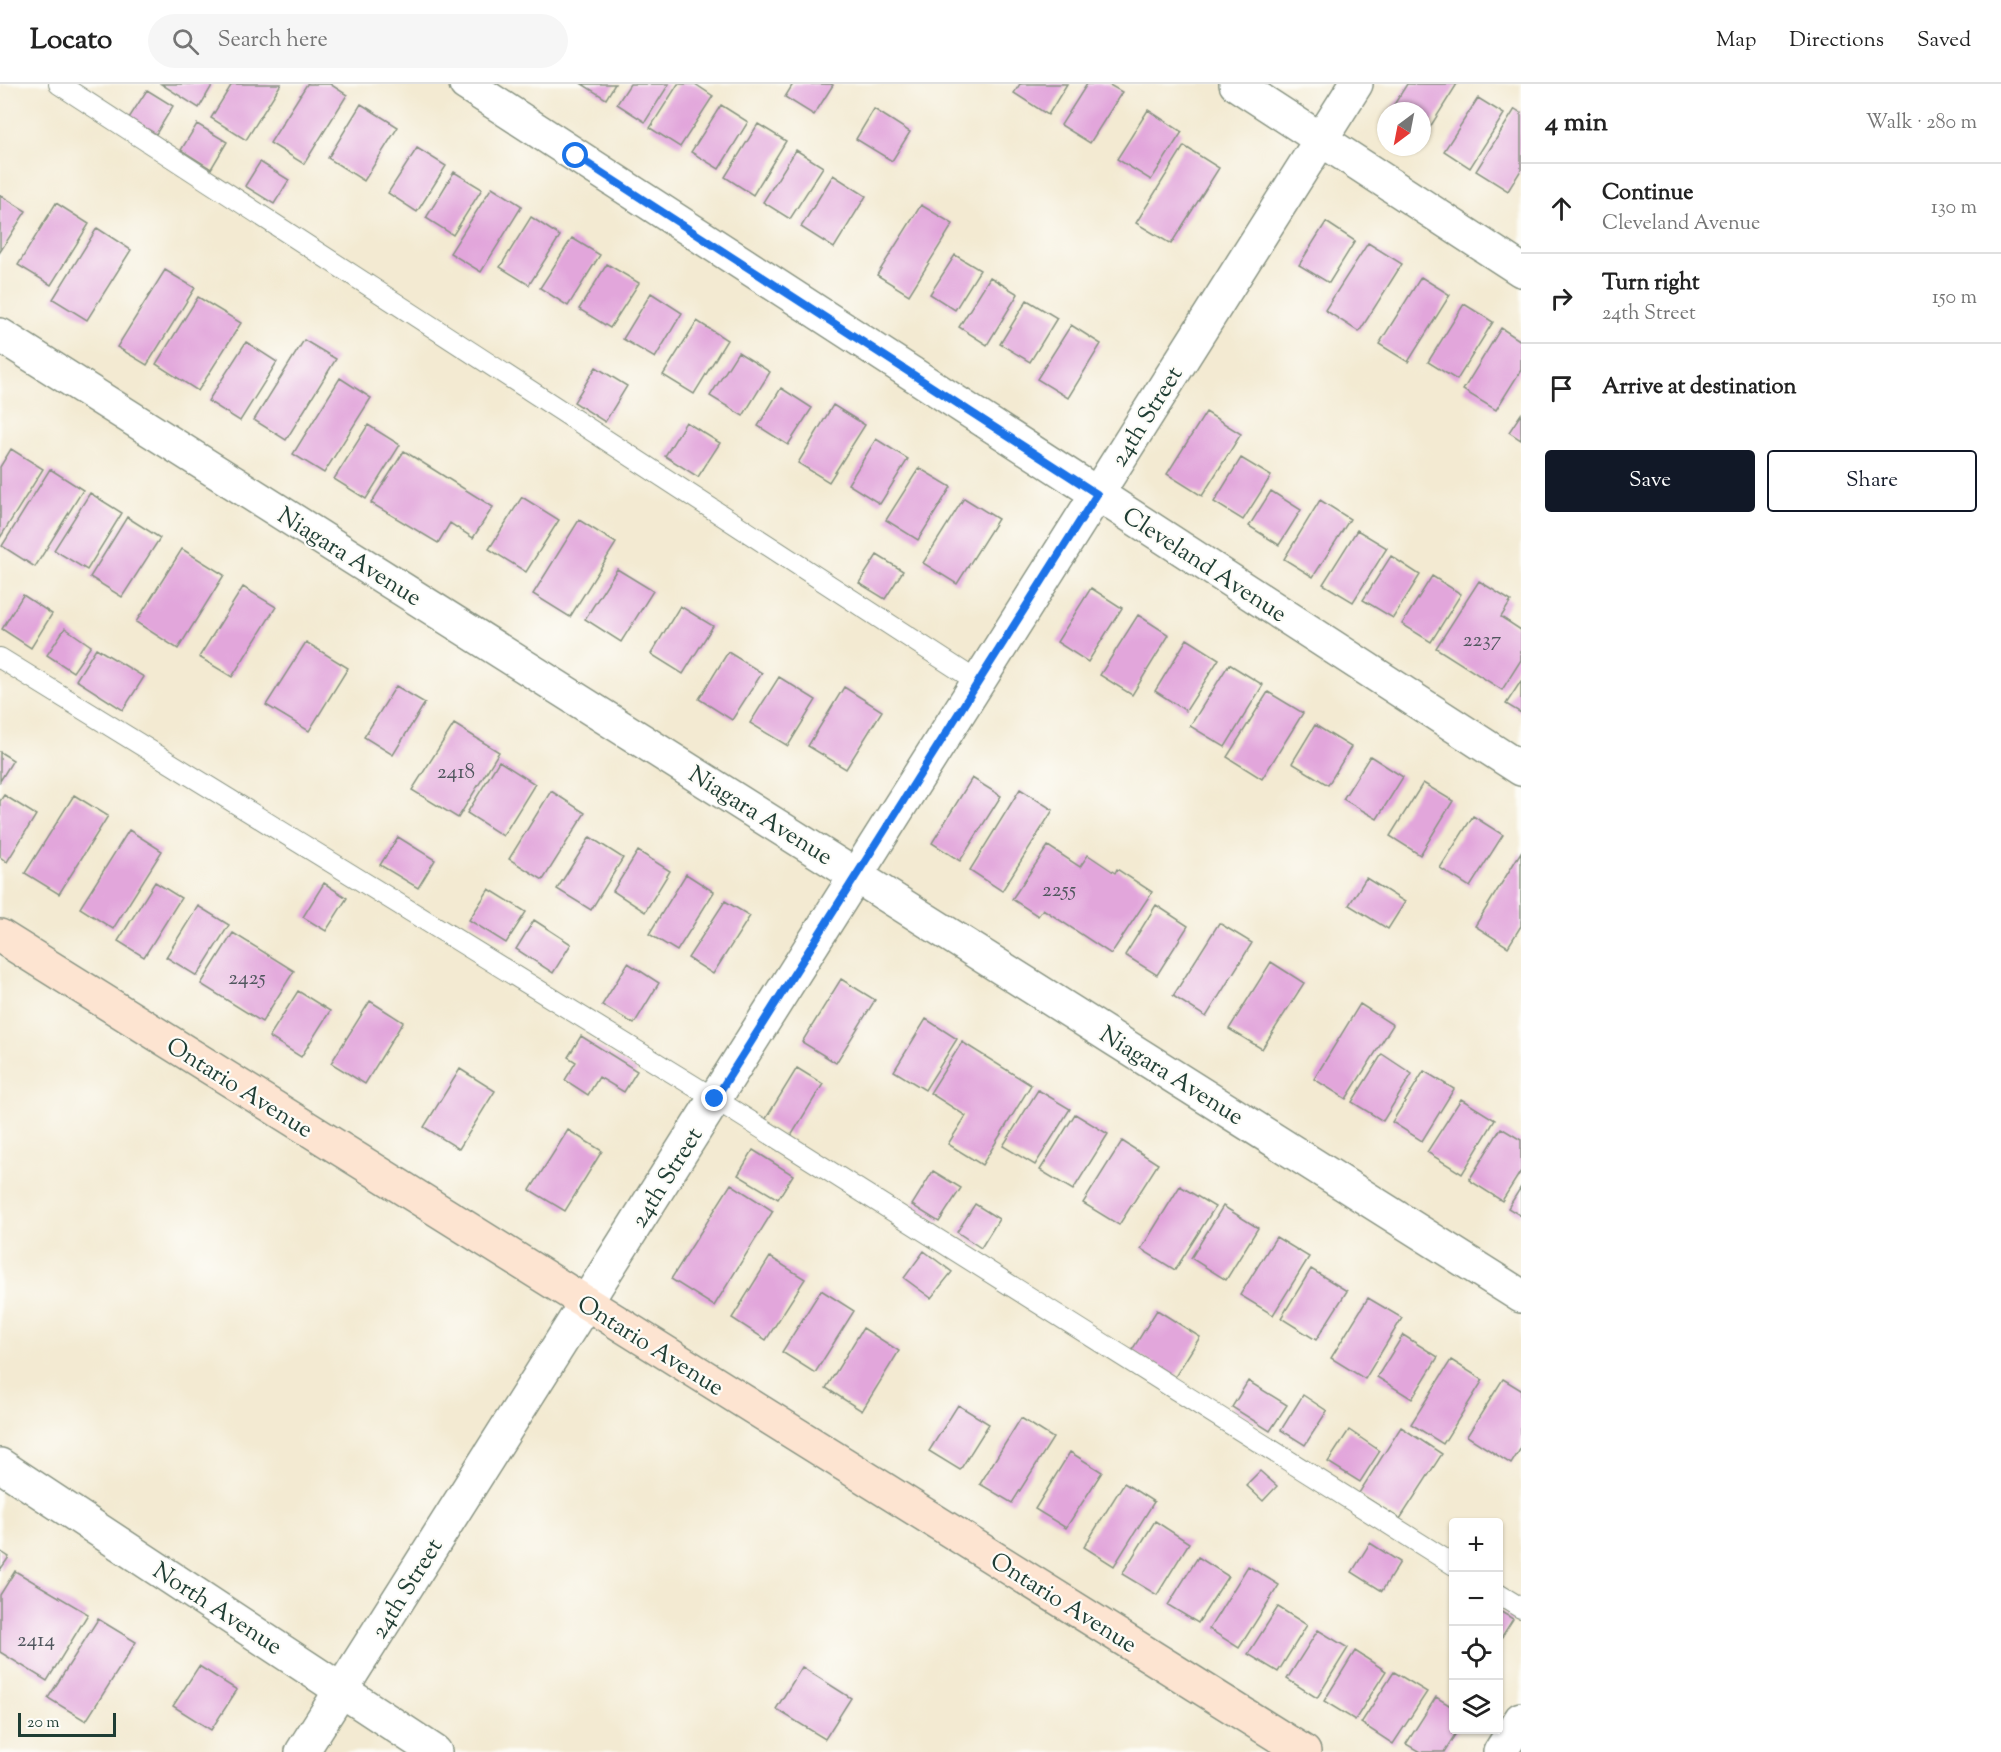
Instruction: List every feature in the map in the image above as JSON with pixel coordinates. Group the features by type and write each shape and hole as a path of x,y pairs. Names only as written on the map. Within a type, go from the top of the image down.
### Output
{"main road":[{"name":"Ontario Avenue","path":"0,936 1304,1752"}],"street":[{"name":"Cleveland Avenue","path":"466,84 1521,769"},
{"path":"1236,84 1521,270"},
{"name":"24th Street","path":"302,1752 1356,84"},
{"name":"Niagara Avenue","path":"0,336 1521,1296"},
{"name":"North Avenue","path":"0,1465 435,1752"},
{"path":"1500,1752 1521,1719"}],"lane":[{"path":"59,84 978,682"},
{"path":"0,658 715,1099 1449,1562"},
{"path":"1503,1597 1521,1608"}],"building":[{"path":"161,84 213,84 199,108"},
{"path":"232,84 281,84 246,140 211,118"},
{"path":"307,84 330,84 347,95 304,164 270,143"},
{"path":"582,84 615,84 606,99"},
{"path":"630,84 669,84 645,122 617,104"},
{"path":"678,84 695,84 713,96 680,147 650,128"},
{"path":"793,84 833,85 814,115 785,97"},
{"path":"1020,84 1067,84 1048,115 1014,93"},
{"path":"1087,84 1108,84 1122,92 1090,143 1061,125"},
{"path":"1407,84 1457,84 1431,126 1431,102 1396,102"},
{"path":"147,90 173,106 156,134 129,118"},
{"path":"1478,98 1504,114 1470,168 1444,151"},
{"path":"361,104 398,127 364,181 328,158"},
{"path":"721,105 748,122 719,169 691,152"},
{"path":"874,109 910,132 892,161 856,139"},
{"path":"1515,109 1521,113 1521,170 1508,191 1476,171"},
{"path":"1148,110 1182,132 1151,180 1117,159"},
{"path":"197,124 227,142 211,169 181,150"},
{"path":"758,124 786,141 753,195 725,177"},
{"path":"1184,146 1219,168 1171,244 1136,223"},
{"path":"417,148 446,166 417,212 388,193"},
{"path":"796,150 823,167 790,219 763,202"},
{"path":"260,162 289,180 274,204 245,186"},
{"path":"454,172 482,189 453,235 426,218"},
{"path":"833,175 866,196 834,248 801,227"},
{"path":"492,187 522,206 481,272 450,253"},
{"path":"0,195 26,211 0,252"},
{"path":"56,203 89,224 51,285 18,265"},
{"path":"921,205 953,224 909,295 877,275"},
{"path":"531,217 560,236 529,285 500,267"},
{"path":"1326,222 1355,241 1329,283 1299,265"},
{"path":"97,228 131,250 87,320 53,299"},
{"path":"572,238 600,255 568,306 540,288"},
{"path":"1368,243 1402,264 1359,332 1325,310"},
{"path":"955,255 980,270 955,310 930,294"},
{"path":"607,264 639,283 610,328 579,309"},
{"path":"165,270 195,288 147,365 117,347"},
{"path":"990,277 1018,294 987,345 959,327"},
{"path":"1421,277 1450,295 1408,362 1379,344"},
{"path":"651,293 682,313 655,358 623,339"},
{"path":"198,297 241,323 198,391 156,364"},
{"path":"1027,300 1057,318 1030,362 1000,344"},
{"path":"1464,304 1493,322 1457,380 1428,362"},
{"path":"697,321 727,340 694,394 663,375"},
{"path":"1071,325 1101,344 1068,398 1037,379"},
{"path":"1501,328 1521,341 1521,370 1496,410 1463,390"},
{"path":"304,340 336,359 286,440 254,420"},
{"path":"246,342 277,362 240,421 208,401"},
{"path":"738,352 770,372 743,416 710,396"},
{"path":"596,367 627,386 605,422 574,402"},
{"path":"340,378 371,398 324,473 293,454"},
{"path":"781,388 812,408 788,445 758,426"},
{"path":"833,405 865,425 829,482 798,463"},
{"path":"1206,412 1241,434 1202,496 1167,474"},
{"path":"1521,414 1521,440 1509,432"},
{"path":"686,422 720,443 698,477 665,456"},
{"path":"368,425 400,445 366,499 334,479"},
{"path":"876,439 908,459 880,504 848,484"},
{"path":"11,449 43,469 0,538 0,467"},
{"path":"404,451 493,507 473,538 450,523 438,543 371,503"},
{"path":"1241,458 1271,476 1243,520 1214,502"},
{"path":"919,468 951,487 918,540 886,520"},
{"path":"50,469 83,490 35,567 2,546"},
{"path":"1271,491 1301,510 1279,545 1249,526"},
{"path":"90,493 122,513 87,570 54,550"},
{"path":"522,497 559,520 526,572 489,549"},
{"path":"964,498 998,519 957,584 923,563"},
{"path":"1320,500 1350,519 1313,577 1284,559"},
{"path":"127,517 160,538 122,597 90,577"},
{"path":"579,520 616,543 570,617 533,594"},
{"path":"1357,530 1387,548 1353,602 1323,584"},
{"path":"182,549 224,575 178,649 136,622"},
{"path":"877,555 903,571 885,599 859,583"},
{"path":"1391,556 1420,575 1393,618 1363,600"},
{"path":"617,569 653,591 621,642 585,619"},
{"path":"1432,576 1461,594 1431,642 1402,624"},
{"path":"1479,581 1511,601 1501,617 1521,630 1521,660 1502,690 1436,648"},
{"path":"243,587 276,607 232,677 199,657"},
{"path":"1091,588 1122,608 1088,662 1057,642"},
{"path":"23,595 52,614 31,648 2,629"},
{"path":"680,606 713,626 683,674 651,654"},
{"path":"1138,615 1169,635 1132,695 1100,675"},
{"path":"65,628 91,646 73,672 47,655"},
{"path":"1187,639 1219,659 1186,711 1155,691"},
{"path":"306,642 348,668 309,731 266,705"},
{"path":"96,648 144,677 123,710 76,680"},
{"path":"728,652 762,673 732,720 699,699"},
{"path":"1229,664 1263,685 1225,747 1190,726"},
{"path":"779,677 816,700 788,746 750,723"},
{"path":"1521,681 1521,713 1506,704"},
{"path":"396,686 425,703 393,755 364,737"},
{"path":"844,687 882,711 846,769 808,746"},
{"path":"1268,692 1303,713 1262,779 1227,757"},
{"path":"454,724 499,752 458,818 412,790"},
{"path":"1315,725 1351,747 1328,785 1292,763"},
{"path":"0,752 13,760 0,781"},
{"path":"1370,756 1403,777 1377,819 1343,799"},
{"path":"499,761 535,784 503,836 467,813"},
{"path":"972,778 1001,796 960,861 932,843"},
{"path":"1423,783 1453,801 1420,855 1390,836"},
{"path":"1020,789 1053,810 1002,891 970,870"},
{"path":"551,791 585,813 543,880 509,859"},
{"path":"4,795 36,815 7,862 0,857 0,801"},
{"path":"74,795 108,816 59,894 25,873"},
{"path":"1473,816 1503,835 1470,887 1440,868"},
{"path":"129,830 162,851 113,929 80,908"},
{"path":"398,837 435,860 418,888 380,865"},
{"path":"590,837 623,858 591,910 557,889"},
{"path":"1048,846 1080,867 1088,855 1115,873 1117,869 1152,892 1111,954 1043,909 1038,916 1012,899"},
{"path":"638,851 670,871 645,912 613,891"},
{"path":"1521,852 1521,926 1508,947 1475,926"},
{"path":"686,874 714,892 677,951 649,934"},
{"path":"1366,878 1405,902 1388,929 1349,905"},
{"path":"155,882 181,898 144,957 118,941"},
{"path":"324,883 347,898 326,931 303,917"},
{"path":"489,889 526,912 506,943 469,920"},
{"path":"725,901 750,916 713,974 688,958"},
{"path":"1156,905 1188,926 1157,975 1125,955"},
{"path":"198,906 229,925 197,976 166,957"},
{"path":"534,920 571,944 553,973 516,949"},
{"path":"1219,923 1252,943 1206,1017 1173,996"},
{"path":"233,933 294,971 262,1022 201,984"},
{"path":"1271,962 1304,983 1262,1049 1229,1029"},
{"path":"628,963 659,983 634,1024 602,1005"},
{"path":"841,979 875,1000 836,1063 802,1042"},
{"path":"298,991 330,1011 301,1057 269,1037"},
{"path":"370,1001 403,1022 365,1084 331,1063"},
{"path":"1360,1004 1393,1025 1346,1099 1314,1079"},
{"path":"926,1019 957,1039 925,1090 894,1071"},
{"path":"581,1036 637,1071 624,1092 599,1077 588,1095 565,1080 576,1062 568,1057"},
{"path":"962,1042 1031,1085 982,1165 948,1144 966,1116 930,1093"},
{"path":"1382,1054 1412,1074 1383,1121 1352,1102"},
{"path":"797,1068 823,1084 791,1136 765,1120"},
{"path":"460,1069 495,1091 459,1149 424,1127"},
{"path":"1424,1071 1454,1089 1422,1141 1392,1122"},
{"path":"1038,1090 1070,1109 1035,1165 1003,1146"},
{"path":"1461,1099 1495,1120 1462,1174 1427,1152"},
{"path":"1075,1114 1108,1134 1073,1190 1040,1170"},
{"path":"1501,1128 1521,1140 1521,1171 1502,1201 1469,1180"},
{"path":"568,1130 602,1151 565,1211 530,1190"},
{"path":"1122,1141 1158,1164 1119,1225 1083,1203"},
{"path":"753,1150 793,1175 778,1199 738,1175"},
{"path":"933,1171 961,1188 939,1222 912,1205"},
{"path":"731,1184 773,1211 714,1306 671,1279"},
{"path":"1180,1186 1215,1207 1175,1270 1141,1249"},
{"path":"1521,1187 1521,1216 1508,1208"},
{"path":"975,1204 999,1219 981,1248 957,1232"},
{"path":"1223,1206 1258,1228 1226,1280 1191,1258"},
{"path":"1276,1237 1309,1257 1273,1315 1240,1295"},
{"path":"924,1251 952,1272 931,1298 904,1278"},
{"path":"770,1257 805,1279 766,1340 732,1318"},
{"path":"1311,1269 1347,1291 1316,1340 1281,1318"},
{"path":"821,1290 854,1311 815,1373 782,1352"},
{"path":"1368,1298 1402,1318 1365,1379 1331,1358"},
{"path":"1157,1310 1200,1337 1175,1377 1132,1350"},
{"path":"863,1328 899,1351 862,1411 826,1388"},
{"path":"1403,1335 1438,1357 1412,1399 1377,1377"},
{"path":"1451,1360 1483,1380 1443,1444 1411,1424"},
{"path":"1503,1379 1521,1390 1521,1448 1511,1464 1467,1436"},
{"path":"1248,1381 1287,1405 1270,1431 1232,1407"},
{"path":"1303,1395 1327,1411 1305,1445 1281,1430"},
{"path":"958,1405 989,1424 960,1470 929,1451"},
{"path":"1021,1418 1053,1438 1012,1503 980,1484"},
{"path":"1401,1427 1442,1454 1400,1519 1359,1493"},
{"path":"1349,1430 1380,1451 1360,1482 1328,1462"},
{"path":"1070,1452 1102,1472 1066,1528 1035,1509"},
{"path":"1260,1471 1277,1486 1263,1501 1246,1485"},
{"path":"1124,1483 1154,1502 1114,1566 1084,1547"},
{"path":"1155,1521 1189,1543 1157,1595 1122,1574"},
{"path":"1370,1543 1400,1562 1382,1591 1352,1572"},
{"path":"0,1551 9,1557 0,1570"},
{"path":"1198,1557 1228,1576 1198,1623 1168,1605"},
{"path":"1248,1566 1279,1585 1239,1648 1209,1629"},
{"path":"15,1571 88,1614 47,1681 0,1652 0,1595"},
{"path":"1278,1607 1307,1625 1278,1672 1248,1654"},
{"path":"1503,1613 1513,1619 1503,1635"},
{"path":"98,1619 136,1642 86,1721 48,1698"},
{"path":"1318,1630 1348,1648 1317,1698 1287,1679"},
{"path":"1355,1651 1386,1671 1355,1720 1324,1701"},
{"path":"199,1666 237,1690 211,1730 173,1706"},
{"path":"802,1667 851,1698 825,1739 776,1709"},
{"path":"1394,1672 1427,1692 1393,1744 1361,1723"},
{"path":"1436,1697 1449,1705 1449,1734 1455,1734 1444,1752 1420,1752 1406,1744"}],"route":[{"path":"576,156 1097,494 715,1099"}]}
